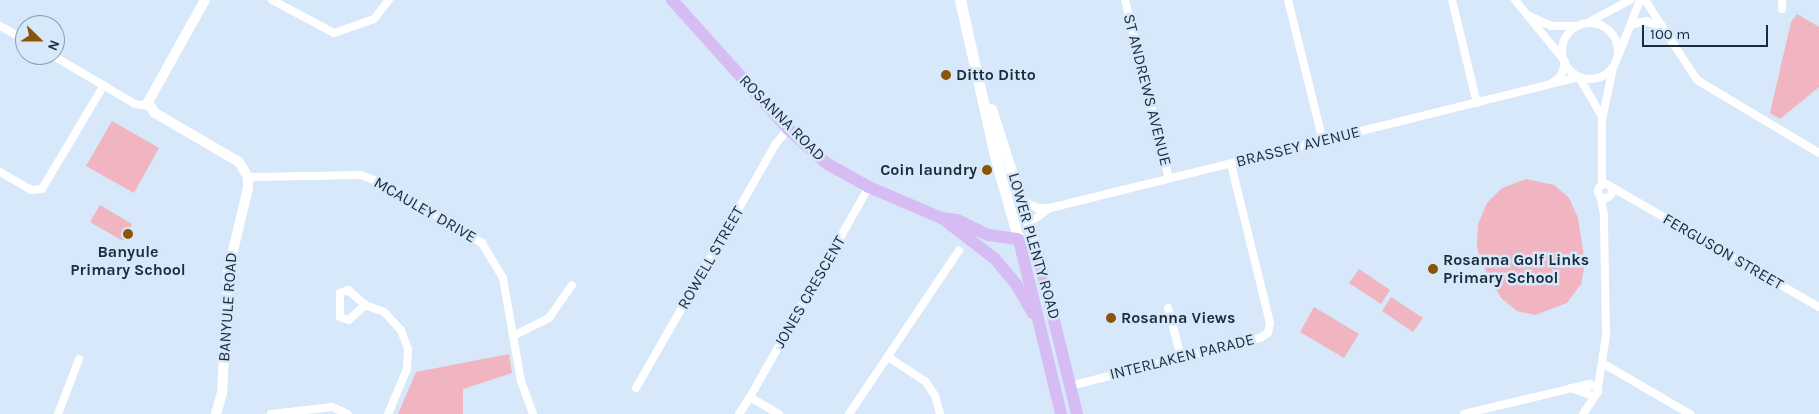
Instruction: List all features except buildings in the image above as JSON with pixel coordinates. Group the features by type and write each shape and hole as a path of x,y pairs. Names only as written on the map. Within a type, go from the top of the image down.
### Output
{"highway":[{"name":"ROSANNA ROAD","path":"672,0 788,129 826,163 869,187 941,218 995,259 1019,288 1043,334"},
{"name":"ROSANNA ROAD","path":"941,218 957,220 991,236 1019,240 1037,252"},
{"name":"LOWER PLENTY ROAD","path":"1019,240 1043,334 1060,414"},
{"name":"LOWER PLENTY ROAD","path":"1037,252 1046,278 1076,414"},
{"path":"995,259 1007,263 1037,252"},
{"path":"1033,293 1037,281 1046,278"}],"main road":[{"name":"LOWER PLENTY ROAD","path":"960,0 997,164 1019,240"},
{"name":"LOWER PLENTY ROAD","path":"979,82 1022,200 1037,252"}],"street":[{"path":"149,103 204,0"},
{"path":"272,0 334,33 374,19 389,0"},
{"name":"ST ANDREWS AVENUE","path":"1125,0 1169,179"},
{"path":"1288,0 1323,141"},
{"path":"1452,0 1477,103"},
{"path":"1515,0 1564,62 1579,77 1597,103 1602,120"},
{"path":"1546,86 1560,77 1564,62 1562,50 1566,36 1630,0"},
{"path":"1583,414 1602,363 1606,335 1604,215 1606,186 1602,170 1602,120 1616,62 1640,0"},
{"path":"1645,0 1690,72 1704,87 1819,153"},
{"path":"1782,0 1782,9"},
{"path":"1528,15 1558,28 1585,24 1600,25 1610,32 1617,43 1616,62 1600,77 1579,77"},
{"path":"1631,25 1648,21 1662,30"},
{"path":"0,26 15,34"},
{"path":"65,62 126,97 149,103 155,113 239,162 248,177"},
{"name":"BRASSEY AVENUE","path":"1022,200 1036,208 1050,208 1579,77"},
{"path":"0,172 31,190 38,191 47,186 104,85"},
{"name":"ROWELL STREET","path":"636,388 776,144 788,129"},
{"name":"INTERLAKEN PARADE","path":"1070,386 1263,337 1271,326 1231,164"},
{"name":"MCAULEY DRIVE","path":"248,177 361,175 385,184 482,243 499,268 521,381 533,414"},
{"name":"BANYULE ROAD","path":"216,414 222,393 228,272 248,188 248,177"},
{"path":"1606,186 1598,190 1606,197"},
{"name":"FERGUSON STREET","path":"1606,186 1819,307"},
{"name":"JONES CRESCENT","path":"739,414 869,187"},
{"name":"FERGUSON STREET","path":"1606,197 1627,198"},
{"name":"BRASSEY AVENUE","path":"1029,223 1050,208"},
{"path":"849,414 959,250"},
{"path":"513,336 549,318 572,285"},
{"path":"364,305 384,312 401,330 408,349 407,369 388,414"},
{"path":"1168,308 1181,357"},
{"path":"888,357 926,382 935,396 940,414"},
{"path":"58,414 79,359"},
{"path":"1591,393 1590,384 1602,363"},
{"path":"1602,363 1690,414"},
{"path":"1464,414 1590,384"},
{"path":"1570,388 1591,393"},
{"path":"750,397 779,414"},
{"path":"271,414 327,407 348,414"}],"shaded area":[{"path":"1797,14 1819,27 1819,87 1780,119 1770,113 1791,22"},
{"path":"112,121 159,148 134,193 86,166"},
{"path":"1526,179 1554,185 1569,198 1578,218 1585,263 1581,284 1567,303 1535,315 1517,311 1501,298 1480,260 1477,246 1478,224 1487,203 1502,188"},
{"path":"100,205 132,224 123,241 90,222"},
{"path":"1359,269 1390,290 1381,304 1349,283"},
{"path":"1391,297 1423,318 1413,332 1382,311"},
{"path":"1314,307 1359,334 1344,358 1300,332"},
{"path":"509,354 512,373 463,389 463,414 398,414 416,372"}],"place":[{"name":"Ditto Ditto","path":"946,75"},
{"name":"Coin laundry","path":"987,170"},
{"name":"Banyule Primary School","path":"128,234"},
{"name":"Rosanna Golf Links Primary School","path":"1433,269"},
{"name":"Rosanna Views","path":"1111,318"}]}
